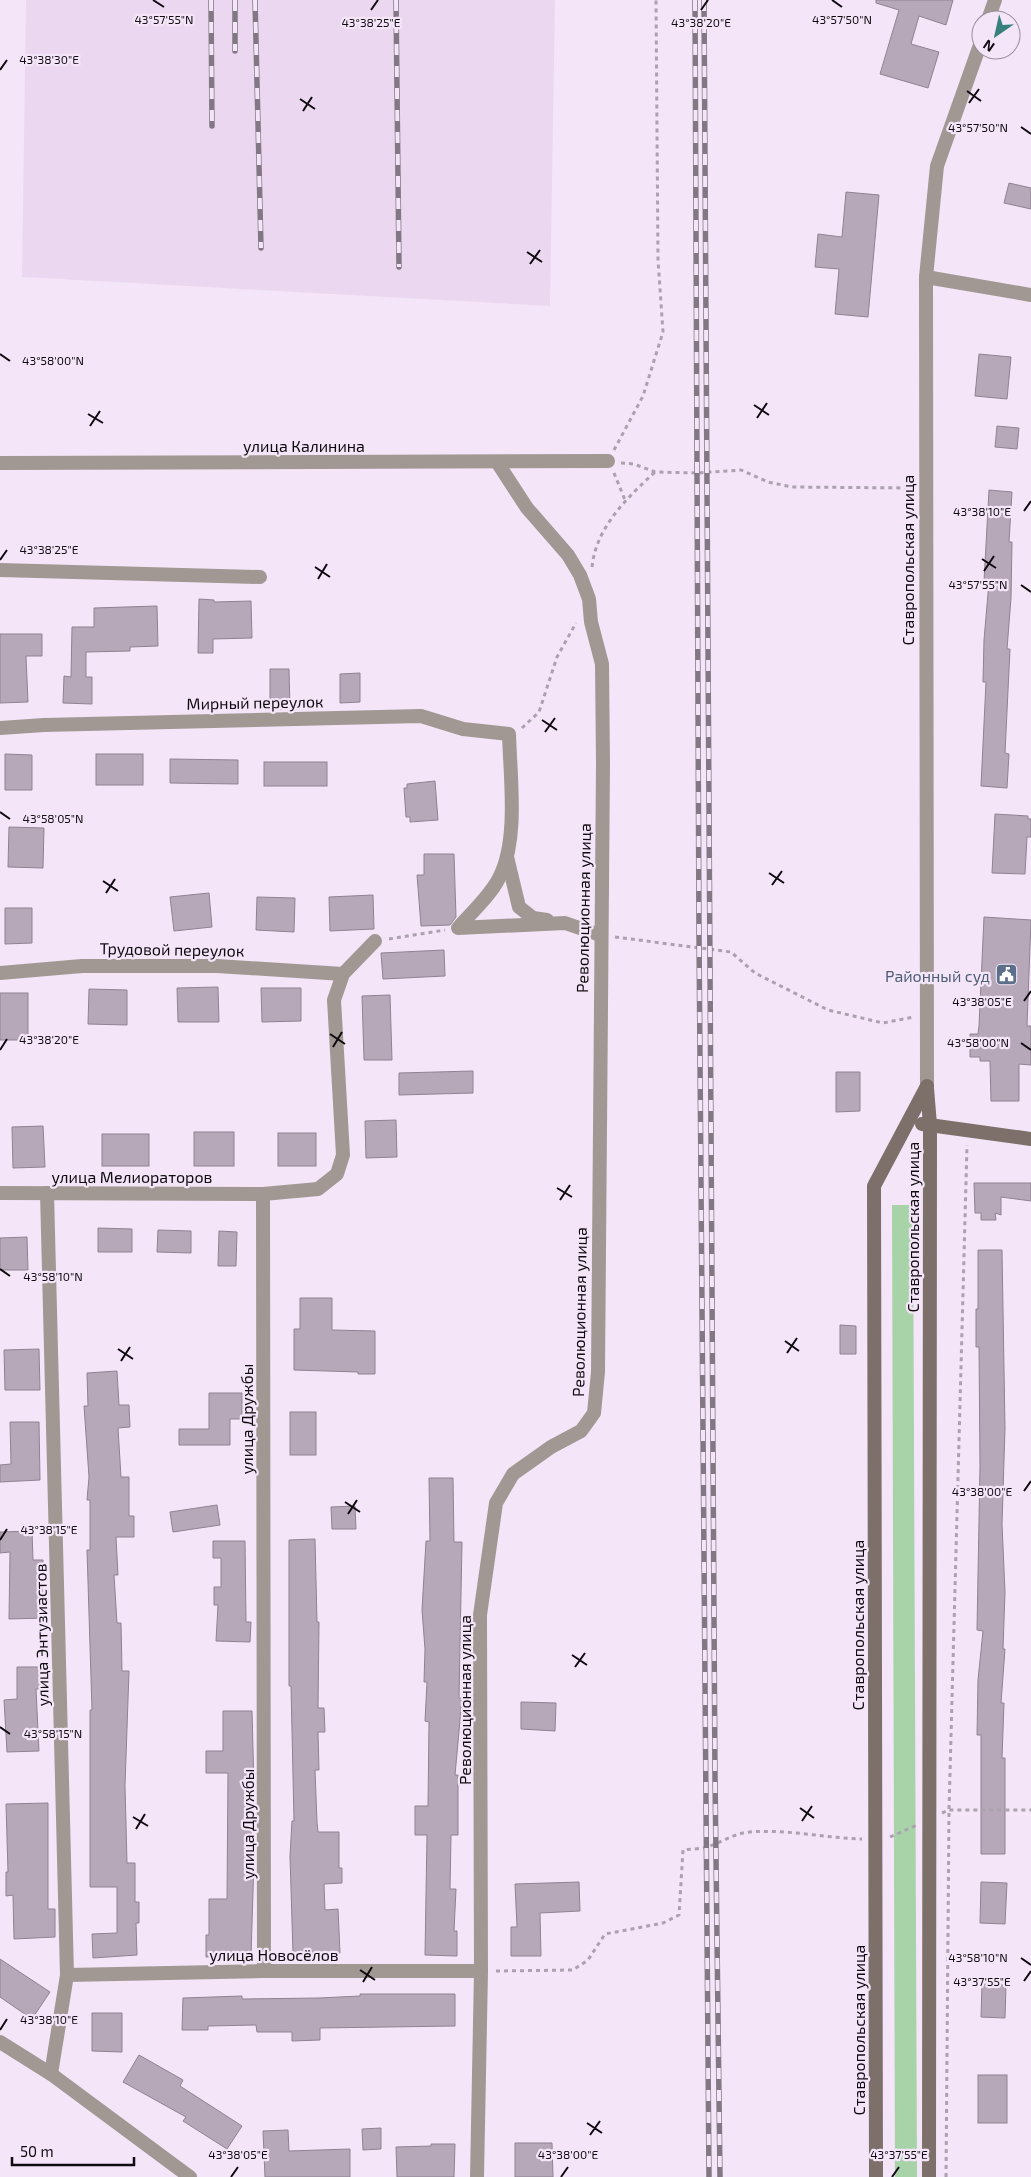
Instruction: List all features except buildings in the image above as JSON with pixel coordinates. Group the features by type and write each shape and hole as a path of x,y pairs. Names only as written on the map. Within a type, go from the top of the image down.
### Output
{"main road":[{"name":"Ставропольская улица","path":"876,2177 874,1186 927,1086"},
{"name":"Ставропольская улица","path":"927,1086 930,1125 929,2177"},
{"path":"909,1123 967,1129 1031,1139"}],"street":[{"name":"Ставропольская улица","path":"927,1086 924,488 926,277 937,166 975,60"},
{"path":"926,277 1031,295"},
{"name":"Революционная улица","path":"477,2177 481,1971 480,1615 496,1503 513,1474 551,1447 581,1431 594,1413 597,1394 603,763 602,664 591,622 589,599 580,575 568,555 527,508 497,462"},
{"name":"улица Калинина","path":"0,463 608,462"},
{"path":"0,570 260,577"},
{"name":"Мирный переулок","path":"0,728 44,724 421,716 464,729 509,734 512,818 507,854"},
{"path":"507,854 519,907 533,918 565,924 600,935"},
{"path":"458,928 499,878 507,854"},
{"path":"458,928 565,924"},
{"path":"263,1194 318,1189 337,1174 343,1155 334,1000 343,974 375,941"},
{"name":"Трудовой переулок","path":"0,972 82,966 217,966 343,974"},
{"name":"улица Мелиораторов","path":"0,1193 263,1194"},
{"name":"улица Энтузиастов","path":"47,1193 67,1975 52,2074"},
{"name":"улица Дружбы","path":"263,1194 264,1971"},
{"name":"улица Новосёлов","path":"67,1975 264,1971 481,1971"},
{"path":"0,2042 52,2074 190,2177"}],"path":[{"path":"608,462 642,396 663,332 658,260 656,0"},
{"path":"608,462 634,464 655,472 698,473 741,470 768,482 792,487 924,488"},
{"path":"608,462 625,500"},
{"path":"375,941 458,928"},
{"path":"600,935 731,952 755,973 828,1010 883,1023 927,1014"},
{"path":"946,2177 949,1810 967,1129"},
{"path":"481,1971 573,1970 588,1960 604,1934 663,1923 679,1916 683,1850 707,1847 717,1841 748,1832 792,1832 825,1838 885,1839 949,1810 1031,1810"}],"shaded area":[{"path":"26,0 555,0 550,306 22,277"}],"green space":[{"path":"892,1205 913,1205 917,2177 895,2177"}],"railway":[{"path":"211,0 212,126"},
{"path":"235,0 235,51"},
{"path":"255,0 261,248"},
{"path":"396,0 399,267"},
{"path":"695,0 699,935 709,2177"},
{"path":"704,0 715,1777 720,2177"}],"place":[{"name":"Районный суд","path":"1006,975"}]}
